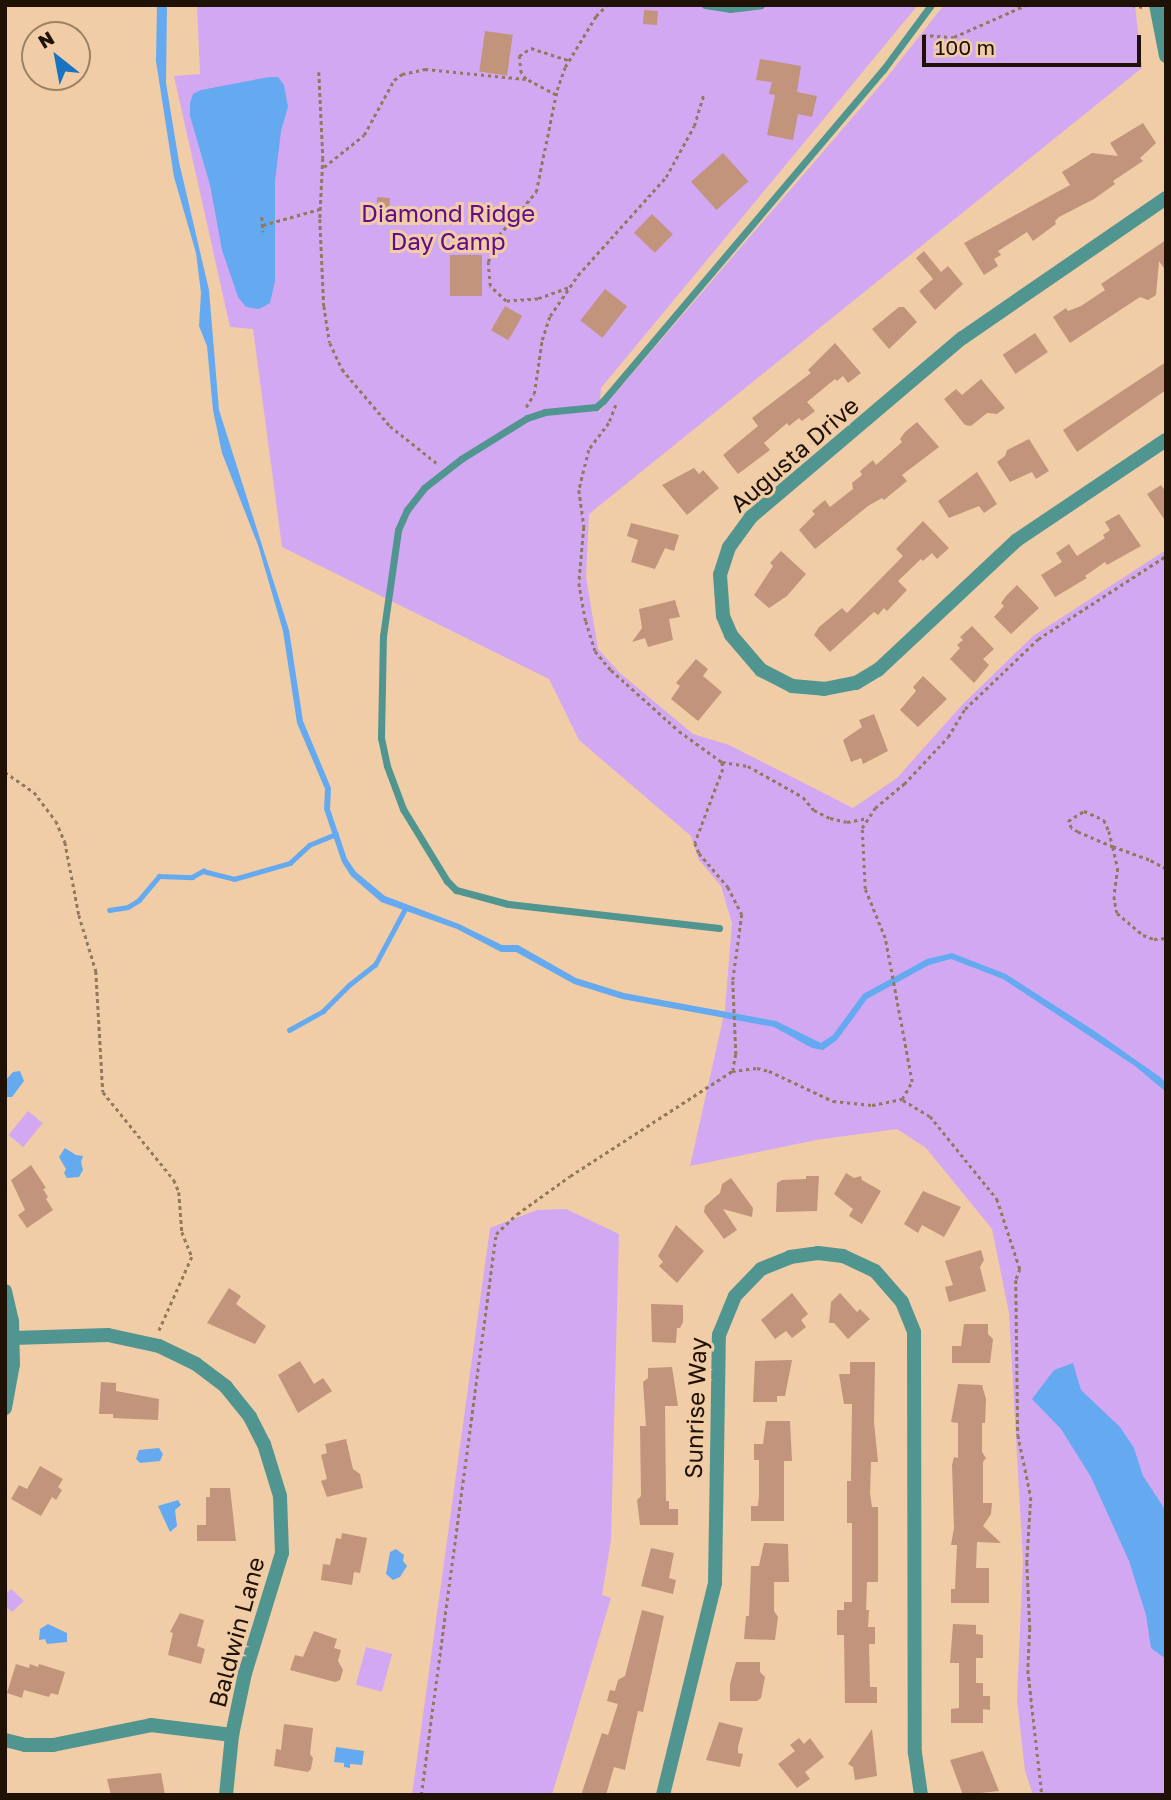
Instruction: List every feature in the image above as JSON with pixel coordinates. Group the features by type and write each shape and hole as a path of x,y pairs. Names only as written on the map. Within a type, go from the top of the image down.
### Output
{"street":[{"path":"1156,5 1166,56"},
{"name":"Augusta Drive","path":"1166,198 962,338 751,517 729,547 720,575 723,616 731,635 761,670 792,685 824,689 856,683 878,670 1017,540 1166,440"},
{"name":"Sunrise Way","path":"663,1795 715,1583 719,1335 735,1296 761,1269 790,1257 818,1253 843,1256 875,1271 902,1302 914,1332 915,1753 921,1795"},
{"path":"5,1291 13,1338 13,1364 5,1408"},
{"name":"Baldwin Lane","path":"13,1338 108,1335 154,1344 196,1364 220,1382 239,1402 264,1444 280,1496 283,1538 279,1568 250,1654 232,1735 226,1795"},
{"path":"5,1740 32,1745 53,1745 151,1725 232,1735"}],"lane":[{"path":"705,5 730,9 761,5"},
{"path":"719,928 535,909 456,890 447,881 403,809 387,766 381,738 383,636 398,530 407,510 424,488 446,470 520,422 545,412 596,407 616,387 914,32 931,5"}],"path":[{"path":"568,288 538,299 506,301 496,295 488,275 491,250 499,235 536,192 556,95 569,60 596,16 607,5"},
{"path":"914,32 939,38 954,37 1026,5"},
{"path":"526,79 519,64 519,56 527,49 569,60"},
{"path":"323,169 364,135 394,80 402,74 425,69 526,79 556,95"},
{"path":"319,72 323,169 320,209 324,306 330,343 342,369 390,426 446,470"},
{"path":"520,422 534,394 542,340 550,316 568,288 666,177 694,126 704,94"},
{"path":"263,225 320,209"},
{"path":"262,218 263,232"},
{"path":"616,387 614,413 589,450 579,490 584,527 579,583 591,641 600,659 680,731 722,762 748,766 777,781 830,818 847,822 869,818"},
{"path":"902,1100 912,1082 885,938 865,889 862,828 948,737 965,709 1038,639 1166,556"},
{"path":"722,762 723,769 695,843 699,852 728,887 742,914 733,998 736,1035 732,1071"},
{"path":"5,772 34,792 56,821 65,842 79,915 96,971 103,1092 174,1180 179,1192 182,1232 192,1257 176,1288 154,1344"},
{"path":"1166,869 1113,847 1071,828 1068,821 1078,812 1097,815 1107,824 1113,847 1118,868 1114,896 1117,912 1143,935 1154,939 1166,938"},
{"path":"421,1795 496,1234 517,1214 570,1176 732,1071 757,1068 834,1101 872,1105 902,1100 930,1116 997,1199 1020,1269 1016,1280 1018,1435 1031,1497 1027,1562 1030,1628 1028,1670 1042,1795"}],"green space":[{"name":"Diamond Ridge Day Camp","path":"197,5 918,5 601,388 599,412 884,81 944,5 1135,5 1142,68 589,514 586,577 598,649 620,673 693,734 729,745 853,808 897,778 962,705 1033,636 1166,550 1166,1795 1033,1795 1025,1771 1017,1700 1023,1561 1009,1313 992,1229 926,1148 897,1129 816,1140 690,1166 725,1010 732,923 721,886 699,860 691,836 579,740 549,679 282,547 253,329 230,327 174,76 200,74"},
{"path":"28,1111 43,1123 23,1147 8,1135"},
{"path":"566,1209 619,1234 611,1540 602,1595 611,1598 552,1795 412,1795 490,1228 537,1210"},
{"path":"11,1589 24,1601 12,1612 5,1606 5,1595"},
{"path":"366,1647 392,1654 382,1692 356,1685"}],"water":[{"path":"157,5 167,5 166,83 179,162 209,290 219,410 289,630 303,721 331,788 330,809 347,859 356,872 385,896 459,924 502,945 518,945 576,978 624,993 776,1021 821,1043 833,1035 863,994 927,959 952,953 1006,974 1096,1032 1160,1077 1166,1083 1166,1092 1135,1066 1003,979 951,959 929,965 867,999 837,1040 823,1050 812,1048 774,1027 622,999 574,984 516,952 501,952 457,929 381,902 351,876 342,862 324,809 325,789 297,723 283,631 258,545 222,453 213,410 207,346 199,326 201,293 196,253 174,177 156,61"},
{"path":"278,77 284,85 288,107 281,131 275,182 275,281 270,303 259,309 246,307 238,297 222,250 210,185 190,116 190,103 193,94 201,90"},
{"path":"20,1071 24,1081 12,1097 5,1097 5,1081 13,1072"},
{"path":"65,1148 83,1156 83,1170 79,1177 67,1178 64,1173 66,1169 59,1157"},
{"path":"1073,1363 1081,1390 1120,1427 1134,1448 1143,1476 1166,1511 1166,1659 1151,1648 1146,1615 1129,1561 1091,1477 1061,1429 1032,1399 1054,1370"},
{"path":"159,1448 163,1454 160,1461 140,1463 136,1459 139,1450"},
{"path":"178,1500 181,1505 175,1510 177,1526 170,1532 158,1506"},
{"path":"396,1549 404,1555 403,1561 407,1566 400,1577 393,1580 386,1574 390,1552"},
{"path":"48,1624 67,1633 67,1642 47,1644 45,1639 39,1640 40,1629"},
{"path":"336,1747 364,1751 362,1765 350,1764 350,1768 344,1767 344,1763 334,1762"}],"building":[{"path":"644,10 658,11 657,25 643,24"},
{"path":"485,31 513,35 507,75 479,72"},
{"path":"760,59 801,66 797,92 817,96 812,117 798,114 793,140 767,135 775,95 769,94 772,82 756,80"},
{"path":"1143,123 1156,143 1140,158 1143,161 1113,181 1115,184 1094,199 1059,217 1055,221 1056,224 1033,241 1027,232 998,251 1001,255 994,259 998,266 984,275 964,243 1070,185 1062,172 1092,153 1118,156 1110,143"},
{"path":"723,153 748,181 716,210 691,182"},
{"path":"377,197 390,198 389,211 377,211"},
{"path":"652,214 673,234 655,253 634,233"},
{"path":"1166,240 1166,271 1159,261 1156,295 1148,300 1140,297 1070,343 1053,317 1066,308 1068,311 1081,306 1105,290 1101,284"},
{"path":"924,251 941,272 948,266 963,284 935,310 919,291 933,279 916,258"},
{"path":"450,255 482,255 482,296 450,296"},
{"path":"605,289 627,306 602,338 580,321"},
{"path":"505,306 522,316 508,340 491,330"},
{"path":"899,307 904,307 917,322 889,349 872,329"},
{"path":"1035,333 1048,352 1016,374 1003,355"},
{"path":"835,343 861,373 848,383 843,376 837,381 835,379 807,402 815,411 802,421 799,418 789,426 787,423 764,443 770,450 738,474 723,455 758,426 752,418 811,373 808,370"},
{"path":"1166,362 1166,390 1077,452 1063,430"},
{"path":"981,379 1005,408 997,414 987,413 971,426 965,425 944,399 956,389 962,395"},
{"path":"917,422 939,447 902,475 907,481 884,500 882,498 868,506 815,549 799,530 815,514 812,511 825,500 830,507 853,489 852,483 862,475 860,471 873,460 876,465 902,442 900,439 905,432"},
{"path":"1029,439 1049,471 1036,479 1032,472 1010,482 997,462 1005,456 1007,450"},
{"path":"694,468 699,474 703,470 719,488 687,515 662,485"},
{"path":"977,472 997,504 984,513 979,506 949,518 938,501"},
{"path":"1161,485 1166,492 1166,522 1147,494"},
{"path":"1119,514 1141,546 1107,565 1105,562 1085,576 1087,578 1055,597 1041,575 1062,562 1056,553 1069,544 1077,556 1105,538 1103,535 1110,530 1105,522"},
{"path":"923,521 949,548 937,559 932,553 923,561 921,559 898,581 907,590 887,611 884,608 878,615 874,612 830,652 814,635 819,627 842,608 847,613 903,556 896,549"},
{"path":"631,523 679,535 674,551 665,548 655,569 631,562 638,540 627,536"},
{"path":"781,551 806,574 787,596 769,608 754,595 773,566 770,563"},
{"path":"1017,585 1039,608 1011,634 994,617 1004,606 1001,603 1006,596"},
{"path":"675,600 680,617 669,619 673,640 648,647 645,638 632,642 642,628 639,609"},
{"path":"972,626 994,649 983,659 989,665 974,683 950,659 960,648 957,645 963,640 960,637"},
{"path":"696,659 708,669 703,676 722,692 698,721 671,699 680,686 676,683"},
{"path":"923,676 947,699 918,727 900,710 916,691 913,687"},
{"path":"874,714 888,751 863,764 861,758 851,762 843,740 862,727 859,720"},
{"path":"31,1165 46,1188 43,1189 48,1197 46,1199 53,1210 27,1228 18,1215 25,1210 11,1180"},
{"path":"846,1173 854,1178 861,1176 862,1180 881,1191 862,1224 849,1216 853,1209 834,1194"},
{"path":"806,1176 819,1176 817,1211 776,1212 777,1183 782,1180 806,1179"},
{"path":"731,1178 753,1208 752,1217 723,1209 737,1230 724,1239 704,1212 705,1206 720,1193 722,1184"},
{"path":"923,1191 961,1207 944,1237 922,1225 918,1233 904,1224"},
{"path":"676,1225 704,1251 677,1283 659,1266 663,1262 658,1256"},
{"path":"981,1250 984,1260 980,1267 986,1291 949,1302 945,1287 953,1285 945,1261"},
{"path":"229,1288 241,1296 236,1304 266,1326 255,1344 207,1323"},
{"path":"792,1293 808,1314 801,1320 806,1327 792,1338 786,1331 775,1339 761,1320"},
{"path":"840,1293 857,1312 860,1309 870,1319 848,1339 834,1323 829,1323 831,1302"},
{"path":"651,1304 683,1305 683,1322 680,1328 677,1328 676,1343 652,1342"},
{"path":"964,1324 988,1324 988,1334 993,1339 990,1363 952,1363 952,1346 961,1346"},
{"path":"792,1360 785,1396 777,1396 777,1402 753,1402 755,1361"},
{"path":"300,1361 314,1384 323,1378 332,1391 298,1413 278,1375"},
{"path":"850,1362 875,1362 874,1422 878,1462 871,1462 870,1493 872,1507 878,1507 878,1582 867,1582 866,1610 869,1610 868,1627 875,1627 875,1644 869,1644 870,1687 877,1687 877,1703 845,1703 844,1635 837,1635 837,1610 844,1610 844,1602 852,1602 852,1523 847,1523 847,1481 851,1481 852,1404 844,1404 839,1374 850,1374"},
{"path":"672,1367 678,1406 665,1406 666,1501 669,1501 669,1509 678,1509 678,1525 640,1525 637,1500 641,1496 640,1426 646,1426 643,1382 648,1378 648,1368"},
{"path":"101,1382 116,1383 116,1391 159,1399 158,1420 113,1418 113,1414 99,1414"},
{"path":"958,1384 982,1385 986,1399 985,1423 982,1423 982,1452 986,1458 983,1462 983,1503 992,1503 991,1514 983,1526 1001,1543 977,1542 976,1568 989,1568 989,1603 951,1603 951,1589 955,1589 957,1545 951,1545 954,1528 952,1465 954,1457 958,1458 958,1423 951,1422"},
{"path":"766,1421 790,1421 792,1461 784,1461 784,1521 751,1521 751,1506 758,1506 759,1495 759,1460 754,1460 754,1444 763,1444"},
{"path":"346,1439 353,1469 360,1474 363,1488 327,1497 321,1481 327,1479 321,1455 327,1453 325,1444"},
{"path":"40,1466 63,1479 58,1487 62,1490 56,1500 52,1497 41,1516 11,1499 19,1485 27,1489"},
{"path":"210,1488 230,1488 236,1541 197,1541 197,1525 206,1525 206,1497 210,1497"},
{"path":"342,1533 367,1538 360,1573 354,1572 352,1585 321,1580 323,1564 330,1565 336,1538 341,1539"},
{"path":"764,1543 788,1544 789,1582 774,1582 774,1611 778,1617 775,1640 744,1639 746,1616 749,1616 751,1566 759,1566"},
{"path":"651,1548 674,1553 669,1578 676,1580 673,1594 641,1586"},
{"path":"642,1610 664,1616 643,1712 638,1711 625,1770 614,1767 606,1795 581,1795 602,1733 608,1735 611,1726 618,1704 607,1701 610,1690 615,1691 618,1680 625,1676"},
{"path":"180,1613 204,1620 197,1646 205,1649 201,1664 168,1655 173,1633 170,1632"},
{"path":"953,1624 976,1625 976,1634 983,1635 983,1658 976,1658 976,1683 983,1683 983,1696 990,1696 990,1710 983,1709 983,1723 951,1723 951,1709 959,1708 959,1663 950,1663"},
{"path":"314,1631 337,1639 334,1648 341,1650 338,1661 343,1670 340,1680 335,1682 290,1670 295,1655 303,1657"},
{"path":"736,1662 760,1662 760,1672 765,1677 761,1698 757,1701 730,1701 730,1684"},
{"path":"16,1664 29,1668 30,1664 38,1667 39,1664 65,1672 58,1695 51,1693 49,1697 24,1690 22,1698 7,1693"},
{"path":"719,1722 743,1728 738,1747 738,1753 743,1754 740,1767 706,1760"},
{"path":"284,1724 313,1728 310,1754 313,1758 308,1772 274,1766 276,1749 281,1750"},
{"path":"872,1729 877,1776 855,1780 853,1767 848,1764"},
{"path":"799,1738 804,1744 810,1738 824,1757 805,1772 810,1779 797,1788 778,1764 795,1751 790,1745"},
{"path":"983,1751 999,1791 963,1795 950,1760"},
{"path":"161,1773 165,1795 111,1795 107,1779"}],"waterway":[{"path":"109,910 128,907 139,900 159,876 192,877 203,871 234,879 290,863 309,845 336,834"},
{"path":"289,1030 323,1011 349,985 375,965 405,909"}]}
